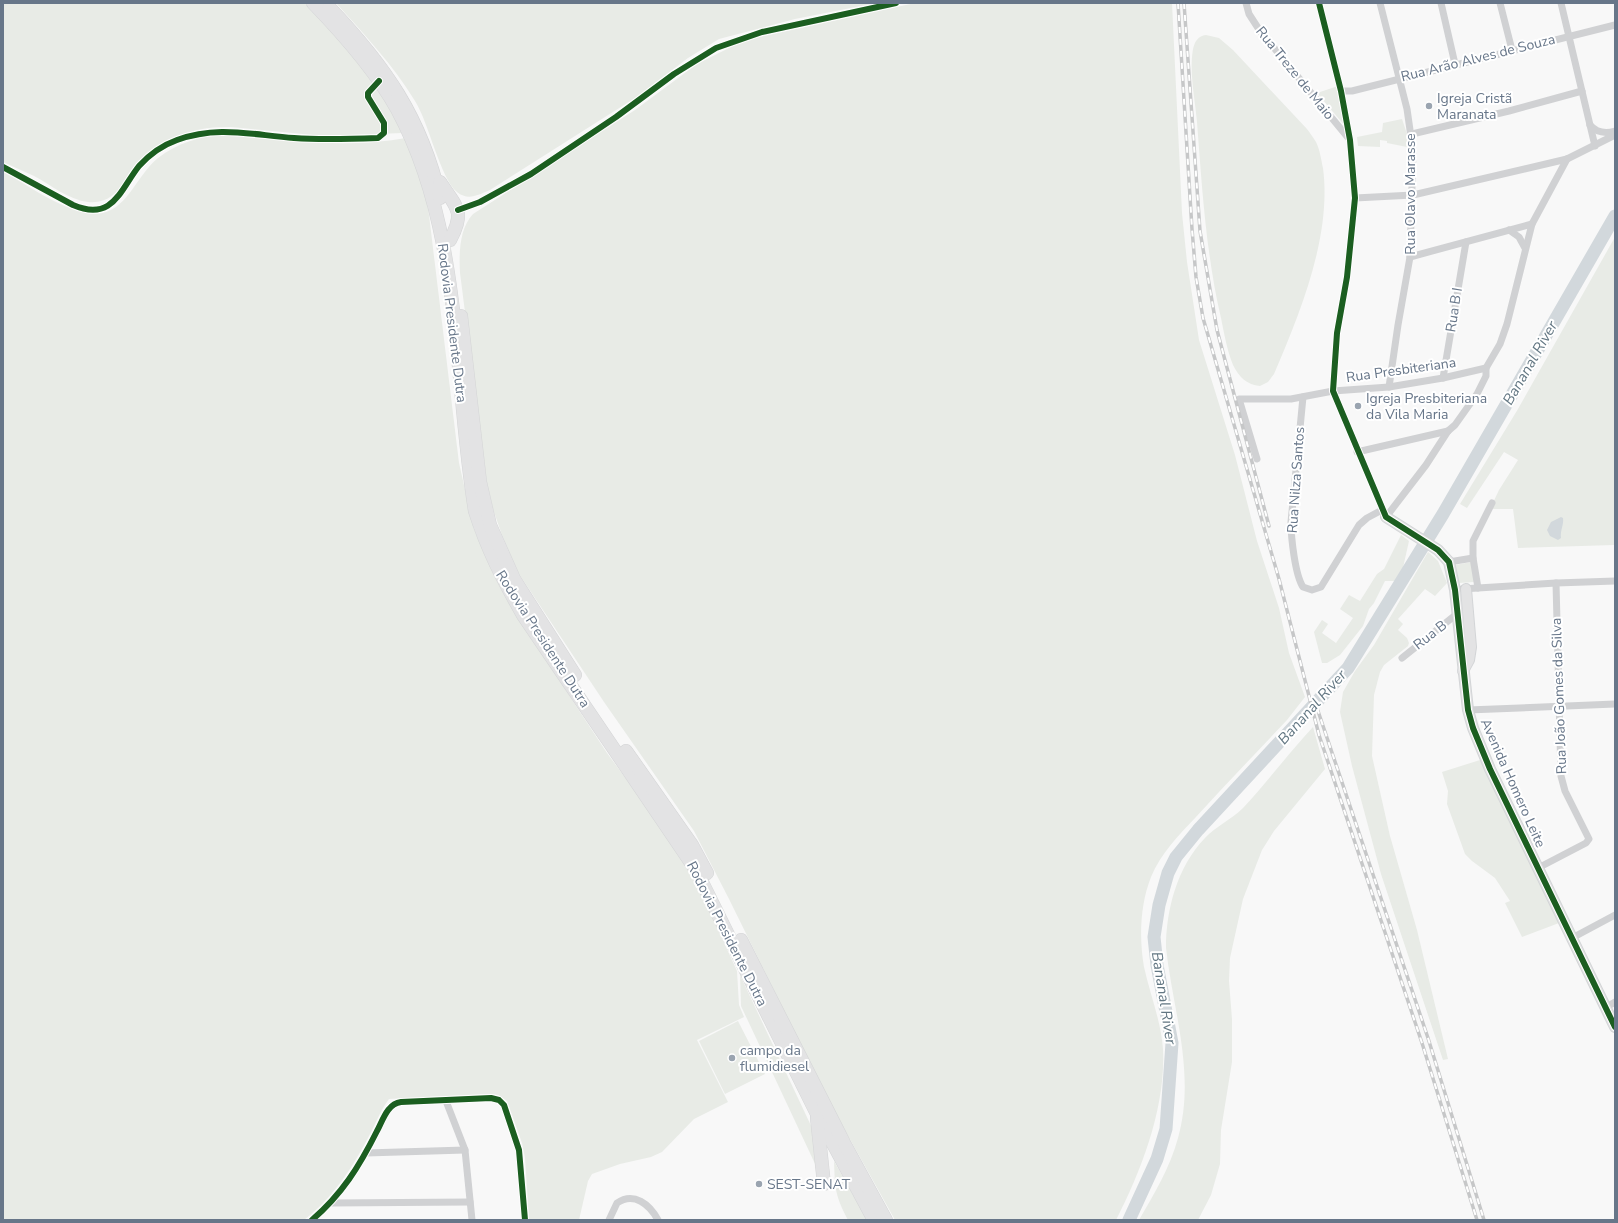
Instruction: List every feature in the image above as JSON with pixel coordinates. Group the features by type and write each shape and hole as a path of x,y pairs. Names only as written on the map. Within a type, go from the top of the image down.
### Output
{"highway":[{"path":"309,3 323,8"},
{"name":"Rodovia Presidente Dutra","path":"313,3 323,8 381,67 396,88 409,110 434,173 450,240 463,329 480,482 484,504 498,546 514,579 542,624 603,718 692,845 844,1143 886,1220"},
{"name":"Rodovia Presidente Dutra","path":"323,8 379,81 396,108 418,156 431,194 442,242 451,299 471,489 475,511 482,534 498,571 524,615 696,870 816,1112 874,1220"},
{"path":"434,173 458,210 458,223 450,240"},
{"path":"816,1112 824,1184"}],"street":[{"path":"480,202 531,174 616,117 674,74 716,48 762,32 896,3"},
{"name":"Rua Treze de Maio","path":"1246,3 1249,14 1260,31 1350,140"},
{"path":"1319,3 1341,91 1350,140 1355,198 1347,277 1337,333 1333,391 1384,514 1426,465 1448,432 1475,399 1486,376 1486,368 1500,344 1507,324 1532,224 1567,159"},
{"name":"Rua Olavo Marasse","path":"1380,3 1400,78 1412,134 1413,195 1410,257 1398,325 1390,387"},
{"path":"1441,3 1454,64"},
{"path":"1500,3 1512,50"},
{"path":"1561,3 1595,146"},
{"name":"Rua Arão Alves de Souza","path":"1341,91 1352,91 1454,64 1615,25"},
{"path":"3,167 73,206 82,209 96,210 106,207 114,202 140,164 175,141 192,135 212,132 226,132 333,140 378,138 384,133 384,123 368,97 368,93 379,81"},
{"path":"1412,134 1510,111 1582,91"},
{"path":"1590,125 1600,132 1607,133 1615,131"},
{"path":"1355,198 1413,195 1567,159 1615,135"},
{"path":"458,210 472,206"},
{"path":"1410,257 1532,224"},
{"path":"1510,230 1519,237 1525,248"},
{"name":"Rua B I","path":"1443,378 1466,242"},
{"name":"Rua Presbiteriana","path":"1257,459 1239,399 1292,399 1333,391 1390,387 1443,378 1486,368"},
{"name":"Rua Nilza Santos","path":"1303,397 1291,522 1292,541 1300,580 1304,587 1312,590 1321,587 1359,525 1367,518 1384,514"},
{"path":"1357,452 1448,432"},
{"path":"1478,588 1473,558 1474,538 1492,503"},
{"name":"Avenida Homero Leite","path":"1384,514 1398,526 1438,550 1449,562 1460,589 1458,613 1463,671 1468,710 1473,728 1490,769 1615,1027"},
{"path":"1449,562 1473,558"},
{"path":"1463,671 1469,660 1471,646 1460,589 1556,582 1615,581"},
{"name":"Rua João Gomes da Silva","path":"1538,868 1581,846 1587,842 1589,838 1569,802 1562,783 1556,582"},
{"name":"Rua B","path":"1402,658 1458,613"},
{"path":"1468,710 1615,704"},
{"path":"1572,938 1615,916"},
{"path":"1605,1008 1615,1002"},
{"path":"312,1220 331,1203 366,1153 388,1109 394,1104 401,1102 494,1098 504,1104 520,1150 525,1220"},
{"path":"446,1101 465,1150 472,1220"},
{"path":"366,1153 465,1150"},
{"path":"609,1220 617,1203 630,1199 638,1200 646,1204 653,1210 658,1220"},
{"path":"331,1203 470,1202"}],"shaded area":[{"path":"3,3 305,3 371,76 403,133 323,136 231,127 200,129 180,135 153,149 145,156 125,183 109,198 100,202 81,201 67,195 34,176 3,162"},
{"path":"336,3 876,3 795,19 719,39 688,58 635,98 490,190 469,197 461,195 457,192 445,175 415,101 378,50"},
{"path":"915,3 1172,3 1182,213 1187,262 1199,340 1235,455 1257,541 1279,608 1289,653 1305,697 1287,720 1165,852 1155,868 1147,888 1143,910 1141,945 1144,967 1158,1018 1162,1039 1163,1071 1161,1093 1143,1159 1126,1201 1116,1220 895,1220 827,1098 694,831 604,702 519,574 502,535 487,484 460,273 462,234 468,220 473,214 635,110 697,64 735,45 755,38"},
{"path":"1206,35 1219,38 1233,50 1307,129 1317,145 1323,168 1325,194 1323,220 1312,274 1294,326 1274,374 1268,382 1260,386 1251,384 1244,380 1233,365 1216,294 1208,245 1192,67 1193,49 1197,39"},
{"path":"1338,86 1345,126 1317,93"},
{"path":"1402,119 1407,134 1407,147 1380,140 1380,147 1358,146 1357,137 1382,132 1383,123"},
{"path":"223,135 337,143 360,143 406,138 425,193 429,215 459,463 474,529 491,569 506,597 607,753 668,836 696,881 737,971 739,1005 744,1017 697,1040 728,1102 694,1119 662,1152 651,1157 620,1164 592,1174 588,1181 579,1220 529,1220 525,1158 522,1143 507,1101 498,1095 488,1094 389,1099 357,1158 342,1181 324,1202 304,1220 3,1220 3,172 55,202 88,213 101,213 111,210 120,204 150,166 165,153 180,145 197,139"},
{"path":"1615,237 1614,545 1518,548 1513,509 1490,509 1499,490 1518,460 1504,452 1467,508 1460,504 1518,409"},
{"path":"1561,517 1563,518 1563,523 1561,538 1558,540 1550,536 1547,530 1551,522"},
{"path":"1401,535 1409,541 1400,581 1385,581 1374,603 1369,609 1363,626 1340,655 1327,663 1322,663 1314,632 1322,620 1328,624 1322,633 1336,643 1353,618 1340,609 1349,595 1360,601 1377,574 1384,569"},
{"path":"1428,552 1438,561 1447,583 1435,596 1425,589 1398,619 1403,624 1398,630 1407,638 1409,643 1408,646 1384,665 1380,672 1374,695 1372,756 1390,836 1417,930 1448,1059 1443,1060 1381,874 1352,766 1340,712 1343,692 1355,671 1374,645"},
{"path":"1471,562 1474,582 1459,583 1455,565"},
{"path":"1313,727 1325,769 1274,831 1262,850 1243,899 1230,958 1229,981 1232,1019 1232,1062 1221,1130 1220,1164 1211,1195 1198,1220 1139,1220 1171,1160 1178,1138 1183,1114 1185,1090 1184,1066 1166,948 1168,919 1175,890 1180,876 1195,849 1214,830 1243,808"},
{"path":"1480,760 1559,923 1522,937 1505,903 1510,901 1495,878 1465,854 1447,804 1448,791 1442,772"},
{"path":"740,975 814,1132 817,1168 741,1006"},
{"name":"campo da flumidiesel","path":"738,1021 765,1074 725,1094 699,1041"},
{"path":"834,1161 867,1220 848,1220 836,1192"}],"waterway":[{"name":"Bananal River","path":"1129,1220 1157,1159 1166,1129 1172,1043 1157,965 1154,937 1159,905 1168,873 1176,857 1198,830 1348,668 1443,514 1615,216"}],"railway":[{"path":"1178,3 1192,229 1196,277 1203,318 1279,579 1319,735 1422,1043 1477,1220"},
{"path":"1184,3 1200,231 1217,330 1269,526"},
{"path":"1317,708 1428,1038 1484,1220"}],"cycle path":[{"path":"458,210 480,202 531,174 616,117 674,74 716,48 762,32 896,3"},
{"path":"1319,3 1341,91 1350,140 1355,198 1347,277 1337,333 1333,391 1386,517 1438,550 1449,562 1455,590 1468,710 1473,728 1490,769 1615,1027"},
{"path":"3,167 73,205 87,209 98,209 114,201 139,166 152,154 172,142 192,135 235,132 304,139 378,138 384,133 384,123 368,97 368,93 379,81"},
{"path":"312,1220 323,1210 349,1179 370,1144 386,1113 396,1103 491,1098 499,1100 504,1105 519,1150 525,1220"}],"place":[{"name":"Igreja Cristã Maranata","path":"1429,106"},
{"name":"Igreja Presbiteriana da Vila Maria","path":"1358,406"},
{"name":"campo da flumidiesel","path":"732,1058"},
{"name":"SEST-SENAT","path":"759,1184"}]}
